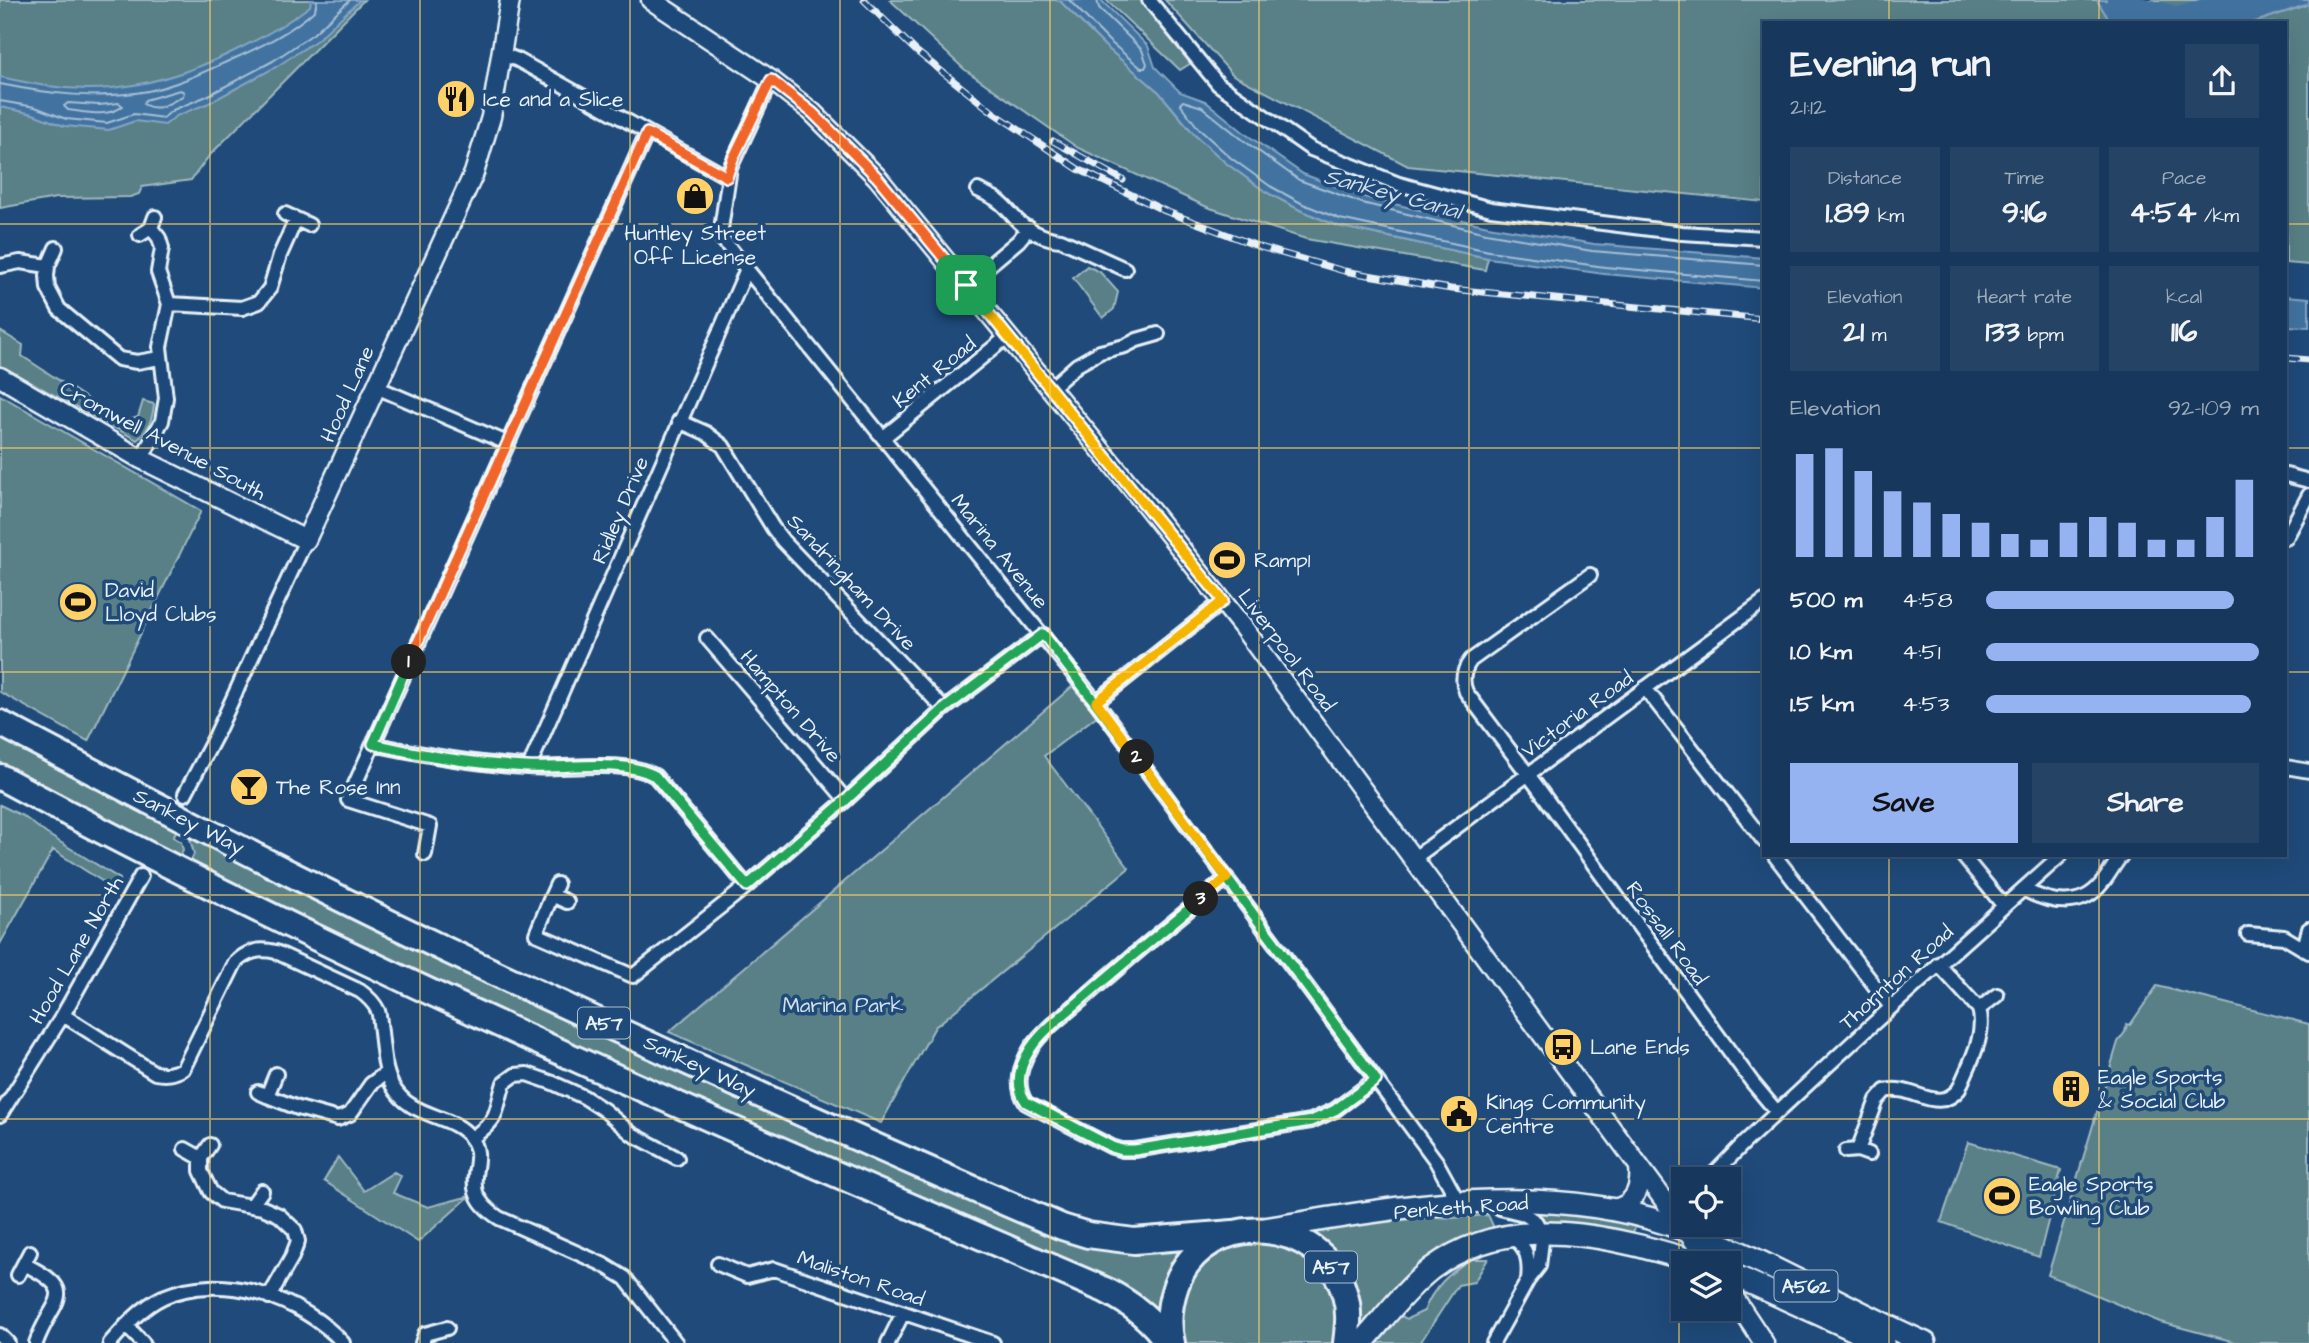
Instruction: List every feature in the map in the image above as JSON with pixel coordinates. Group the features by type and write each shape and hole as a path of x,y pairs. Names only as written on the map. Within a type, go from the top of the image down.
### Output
{"highway":[{"name":"Sankey Way","path":"0,723 201,828 441,947 775,1101 1062,1227 1088,1235 1134,1241 1233,1233"},
{"name":"Sankey Way","path":"0,777 179,872 592,1067 1105,1290 1147,1319 1170,1343"},
{"name":"A57","path":"1170,1343 1170,1302 1179,1276 1196,1254 1233,1233 1264,1230 1291,1236 1315,1249 1334,1269 1345,1294 1349,1320 1346,1343"}],"main road":[{"name":"Penketh Road","path":"1264,1230 1462,1202 1508,1200 1553,1202 1671,1215"},
{"name":"Penketh Road","path":"1362,1343 1430,1270 1478,1242 1510,1235 1542,1233 1597,1237 1671,1254"},
{"name":"Penketh Road","path":"1717,1237 1874,1333"},
{"name":"Penketh Road","path":"1741,1278 1874,1333 1925,1343"}],"street":[{"name":"Hood Lane","path":"186,794 216,735 474,173 491,117 510,0"},
{"name":"Liverpool Road","path":"651,0 771,80 813,113 877,177 1223,601 1639,1167 1671,1203"},
{"path":"1149,0 1218,84 1311,149 1399,184 1491,209 1682,233 1762,238"},
{"path":"502,54 518,60 727,177"},
{"name":"Marina Avenue","path":"771,80 727,177 720,236 1096,702 1376,1080 1462,1202"},
{"path":"425,854 430,826 348,800 647,133"},
{"path":"978,190 995,198 1019,222 1029,228 1125,269"},
{"path":"169,304 242,308 259,302 270,288 279,255 297,219"},
{"path":"141,459 162,421 166,398 160,338 169,304 158,272 162,248 159,239 149,227"},
{"path":"966,285 1018,241 1029,228"},
{"path":"56,248 48,266 48,288 59,309 96,338 111,354 128,361 160,358"},
{"path":"0,266 20,262 48,266"},
{"name":"Ridley Drive","path":"529,767 747,269"},
{"path":"1051,388 1077,365 1100,352 1158,334"},
{"name":"Kent Road","path":"884,437 1008,336"},
{"name":"Cromwell Avenue South","path":"0,377 141,459 306,540"},
{"path":"376,387 507,443"},
{"name":"Sandringham Drive","path":"679,421 706,433 723,446 783,541 944,709"},
{"path":"2287,475 2309,481"},
{"path":"2287,536 2309,495"},
{"name":"Rossall Road","path":"1590,575 1471,660 1464,671 1466,692 1752,1082 1777,1112"},
{"path":"1096,702 1223,601"},
{"name":"Victoria Road","path":"1413,859 1762,602"},
{"path":"567,902 555,889 536,934 633,976 747,886 846,800 944,709 1043,634"},
{"name":"Hampton Drive","path":"707,638 846,800"},
{"path":"1645,688 1762,838"},
{"path":"373,744 461,760 529,767 622,767 644,770 655,776 747,886"},
{"path":"2287,767 2309,771"},
{"path":"1776,857 1891,1007"},
{"path":"1963,857 2003,905"},
{"name":"Thornton Road","path":"1722,1167 1777,1112 1891,1007 2059,857"},
{"path":"2023,888 2049,901 2074,901 2095,891 2120,857"},
{"name":"Hood Lane North","path":"0,1115 63,1015 141,876"},
{"path":"1227,878 1123,963 1040,1036 1022,1066 1020,1094 1026,1102 1112,1147 1135,1150 1311,1121 1335,1110 1376,1080"},
{"path":"2245,934 2284,937 2306,950 2309,929"},
{"path":"63,1015 155,1073 173,1074 183,1069 189,1061 235,963 243,956 265,949 276,951 360,991 379,1012 387,1072 403,1100 419,1111 453,1124 471,1138 477,1152 474,1186 485,1209 499,1218 603,1264 625,1278 676,1343"},
{"path":"1858,1152 1877,1100 1885,1091 1899,1089 1940,1101 1947,1100 1959,1089 1980,1033 1982,1017 1979,1009 1938,964"},
{"path":"1979,1009 1997,995"},
{"path":"276,1074 263,1094 298,1108 338,1119 350,1114 371,1084 387,1072"},
{"path":"471,1138 489,1126 497,1112 504,1083 515,1075 527,1074 584,1097 632,1134 677,1158"},
{"path":"210,1145 201,1158 201,1171 211,1192 222,1201 252,1205 279,1215 295,1230 298,1241 292,1257 269,1297"},
{"path":"185,1149 201,1158"},
{"path":"1613,1209 1626,1206 1635,1196 1640,1178 1639,1167"},
{"path":"252,1205 262,1191"},
{"path":"1462,1202 1524,1214 1536,1222 1542,1233 1539,1266 1528,1280 1493,1343"},
{"path":"1510,1235 1520,1242 1526,1252 1529,1264 1528,1280"},
{"path":"30,1252 21,1270 46,1275 56,1283 58,1291 56,1303 36,1343"},
{"name":"Maliston Road","path":"718,1264 747,1276 774,1269 993,1343"},
{"path":"110,1343 126,1325 163,1297 217,1287 269,1297 314,1318 344,1343"},
{"path":"1741,1309 1763,1343"},
{"path":"888,1343 903,1313"},
{"path":"126,1325 143,1343"},
{"path":"422,1343 425,1334 447,1328"},
{"path":"0,1335 8,1343"}],"green space":[{"path":"0,0 364,0 209,156 191,180 142,187 139,194 130,197 56,198 0,208"},
{"path":"890,0 1059,0 1105,46 1159,92 1195,135 1226,163 1266,192 1338,226 1488,258 1485,270 1306,239 1207,207 1078,148 964,69"},
{"path":"1106,0 1149,0 1196,60 1180,70"},
{"path":"1165,0 2097,0 2110,21 1762,21 1762,202 1408,166 1233,75"},
{"path":"2126,0 2239,0 2167,21"},
{"path":"2309,4 2309,265 2287,263 2287,21 2258,21"},
{"path":"1087,266 1100,272 1118,292 1114,309 1103,318 1073,278"},
{"path":"0,331 23,345 22,356 123,422 138,417 143,401 154,404 147,429 137,440 0,366"},
{"name":"David Lloyd Clubs","path":"0,395 201,511 88,741 0,692"},
{"name":"Marina Park","path":"1074,685 1098,715 1044,756 1129,868 935,1027 881,1123 669,1032"},
{"path":"0,732 178,828 173,837 181,842 183,850 177,862 0,769"},
{"path":"0,805 23,816 120,879 116,890 53,850 0,944"},
{"path":"193,834 1033,1223 1186,1247 1160,1314 747,1127 188,867 194,854 190,839"},
{"path":"2157,986 2309,1024 2309,1343 2239,1343 2160,1322 2048,1275 2118,1042 2127,1024 2130,1025"},
{"name":"Eagle Sports Bowling Club","path":"1968,1142 2061,1170 2039,1257 1941,1222"},
{"path":"338,1157 364,1191 394,1172 401,1176 393,1193 428,1207 470,1196 418,1242 324,1181"},
{"path":"1539,1211 1561,1211 1637,1224 1632,1234 1545,1223 1537,1216"},
{"path":"1488,1215 1494,1228 1364,1327 1308,1231 1418,1216 1453,1218"},
{"path":"1254,1241 1281,1243 1306,1255 1326,1275 1338,1299 1336,1343 1185,1343 1182,1329 1184,1301 1195,1275 1215,1254 1228,1247"},
{"path":"1470,1259 1488,1259 1474,1282 1458,1285 1420,1343 1372,1343 1397,1314 1407,1319 1424,1311 1443,1281"}],"water":[{"path":"311,0 360,0 317,40 276,67 209,103 176,116 165,125 135,121 109,130 64,126 33,114 0,107 0,77 71,89 117,87 161,79 205,64 259,39 310,6"},
{"path":"1059,0 1101,0 1148,46 1155,67 1180,92 1205,101 1247,135 1303,174 1364,197 1488,226 1594,244 1762,258 1762,288 1604,274 1488,258 1338,226 1266,192 1226,163 1195,135 1159,92 1105,46"},
{"path":"2097,0 2126,0 2167,21 2110,21"},
{"path":"2239,0 2309,0 2309,4 2258,21 2167,21"},
{"path":"2287,296 2309,298 2309,327 2287,326"}],"waterway":[{"path":"2120,0 2130,8 2179,20 2241,0"}],"railway":[{"path":"864,0 916,51 994,113 1078,169 1165,211 1260,247 1344,271 1451,289 1762,319"},
{"path":"1053,141 1123,180"},
{"path":"2287,358 2309,360"}],"place":[{"name":"Ice and a Slice","path":"456,99"},
{"name":"Huntley Street Off License","path":"695,196"},
{"name":"Ramp1","path":"1227,560"},
{"name":"David Lloyd Clubs","path":"78,602"},
{"name":"The Rose Inn","path":"249,787"},
{"name":"Lane Ends","path":"1563,1047"},
{"name":"Eagle Sports & Social Club","path":"2071,1089"},
{"name":"Kings Community Centre","path":"1459,1114"},
{"name":"Eagle Sports Bowling Club","path":"2002,1196"}],"route":[{"path":"966,285 877,177 835,133 771,80 727,177 647,133 373,744 461,760 529,767 622,767 644,770 655,776 747,886 846,800 944,709 1043,634 1103,711 1227,878 1376,1080 1323,1116 1311,1121 1122,1150 1026,1102 1020,1094 1022,1066 1040,1036 1123,963 1227,878 1165,794 1103,711 1096,702 1223,601 966,285"}],"water label":[{"name":"Sankey Canal","path":"1393,193"}]}
